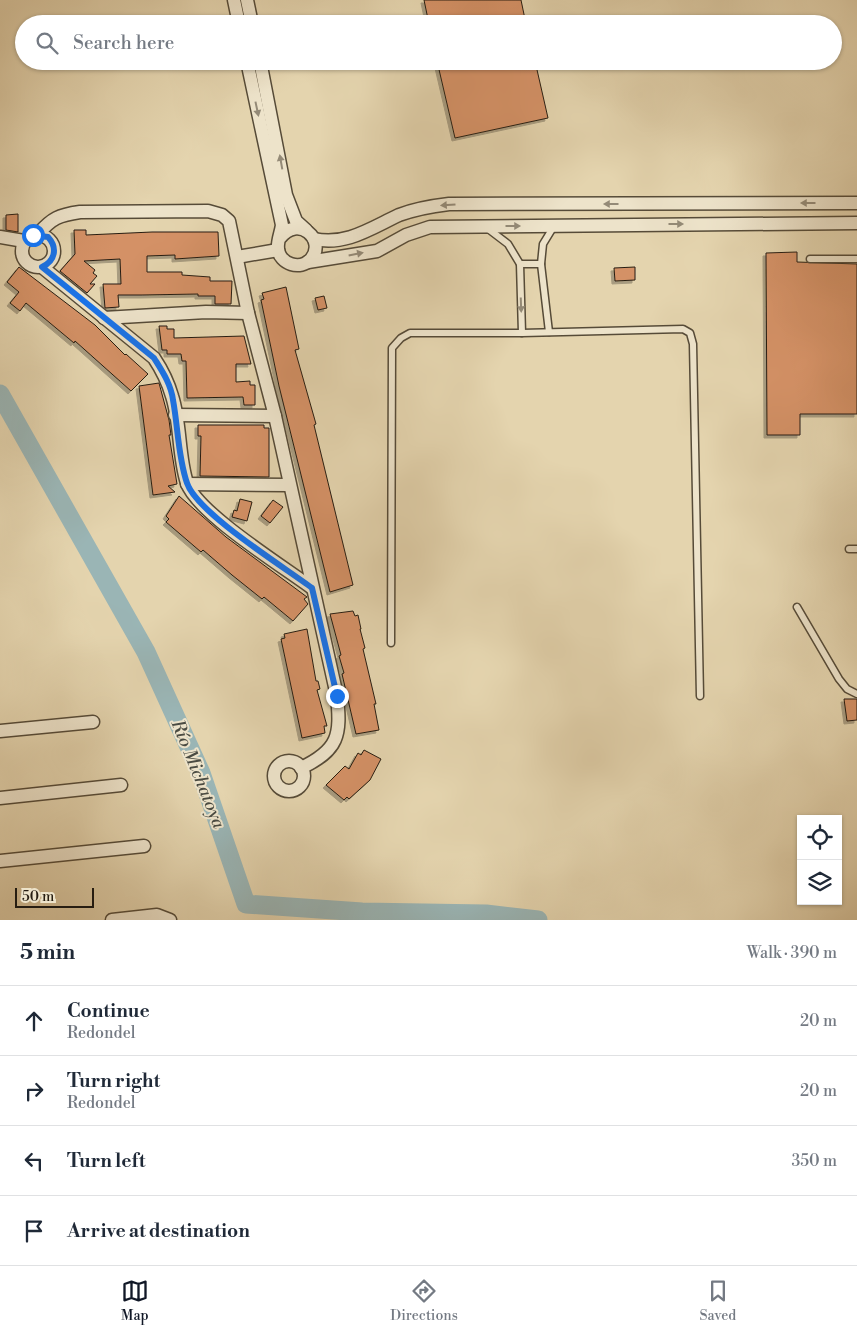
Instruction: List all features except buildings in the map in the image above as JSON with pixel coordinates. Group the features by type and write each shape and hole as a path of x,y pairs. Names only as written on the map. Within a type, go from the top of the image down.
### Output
{"street":[{"path":"234,0 237,15"},
{"path":"247,0 250,15"},
{"path":"249,70 282,225 279,244 280,256 296,266 308,262 377,251 406,235 430,227 857,223"},
{"path":"262,70 286,194 296,221 310,235 315,251 308,262"},
{"path":"237,257 279,244 284,233 294,228 323,241 350,239 401,215 424,207 449,204 857,203"},
{"path":"0,236 24,241 38,234 49,221 62,215 80,212 208,211 222,214 229,221 248,313 275,416 337,696 340,726 334,746 318,760 301,768"},
{"path":"24,241 22,251 24,260 32,266 42,267 47,265 53,256 54,246 48,237 38,234"},
{"path":"42,267 154,358 166,377 173,398 187,484 195,498 224,524 312,588"},
{"path":"104,318 206,312 248,313"},
{"path":"175,415 275,416"},
{"path":"187,484 289,485"},
{"path":"0,731 93,722"},
{"path":"0,798 121,785"},
{"path":"0,861 144,846"},
{"path":"112,920 157,915 170,920"}],"lane":[{"path":"484,226 508,244 520,264 522,333"},
{"path":"549,332 541,264 543,244 554,226"},
{"path":"810,259 857,259"},
{"path":"520,264 541,264"},
{"path":"392,643 392,348 401,338 410,332 522,333 683,329 690,333 694,344 700,696"},
{"path":"849,549 857,549"},
{"path":"797,607 838,679 847,689 857,694"}],"waterway":[{"name":"Río Michatoya","path":"0,394 146,652 201,773 246,904 362,912 486,914 538,920"}],"route":[{"path":"33,235 38,234 48,237 54,246 51,261 42,267 154,358 166,377 173,398 187,484 195,498 224,524 312,588 337,696"}]}
